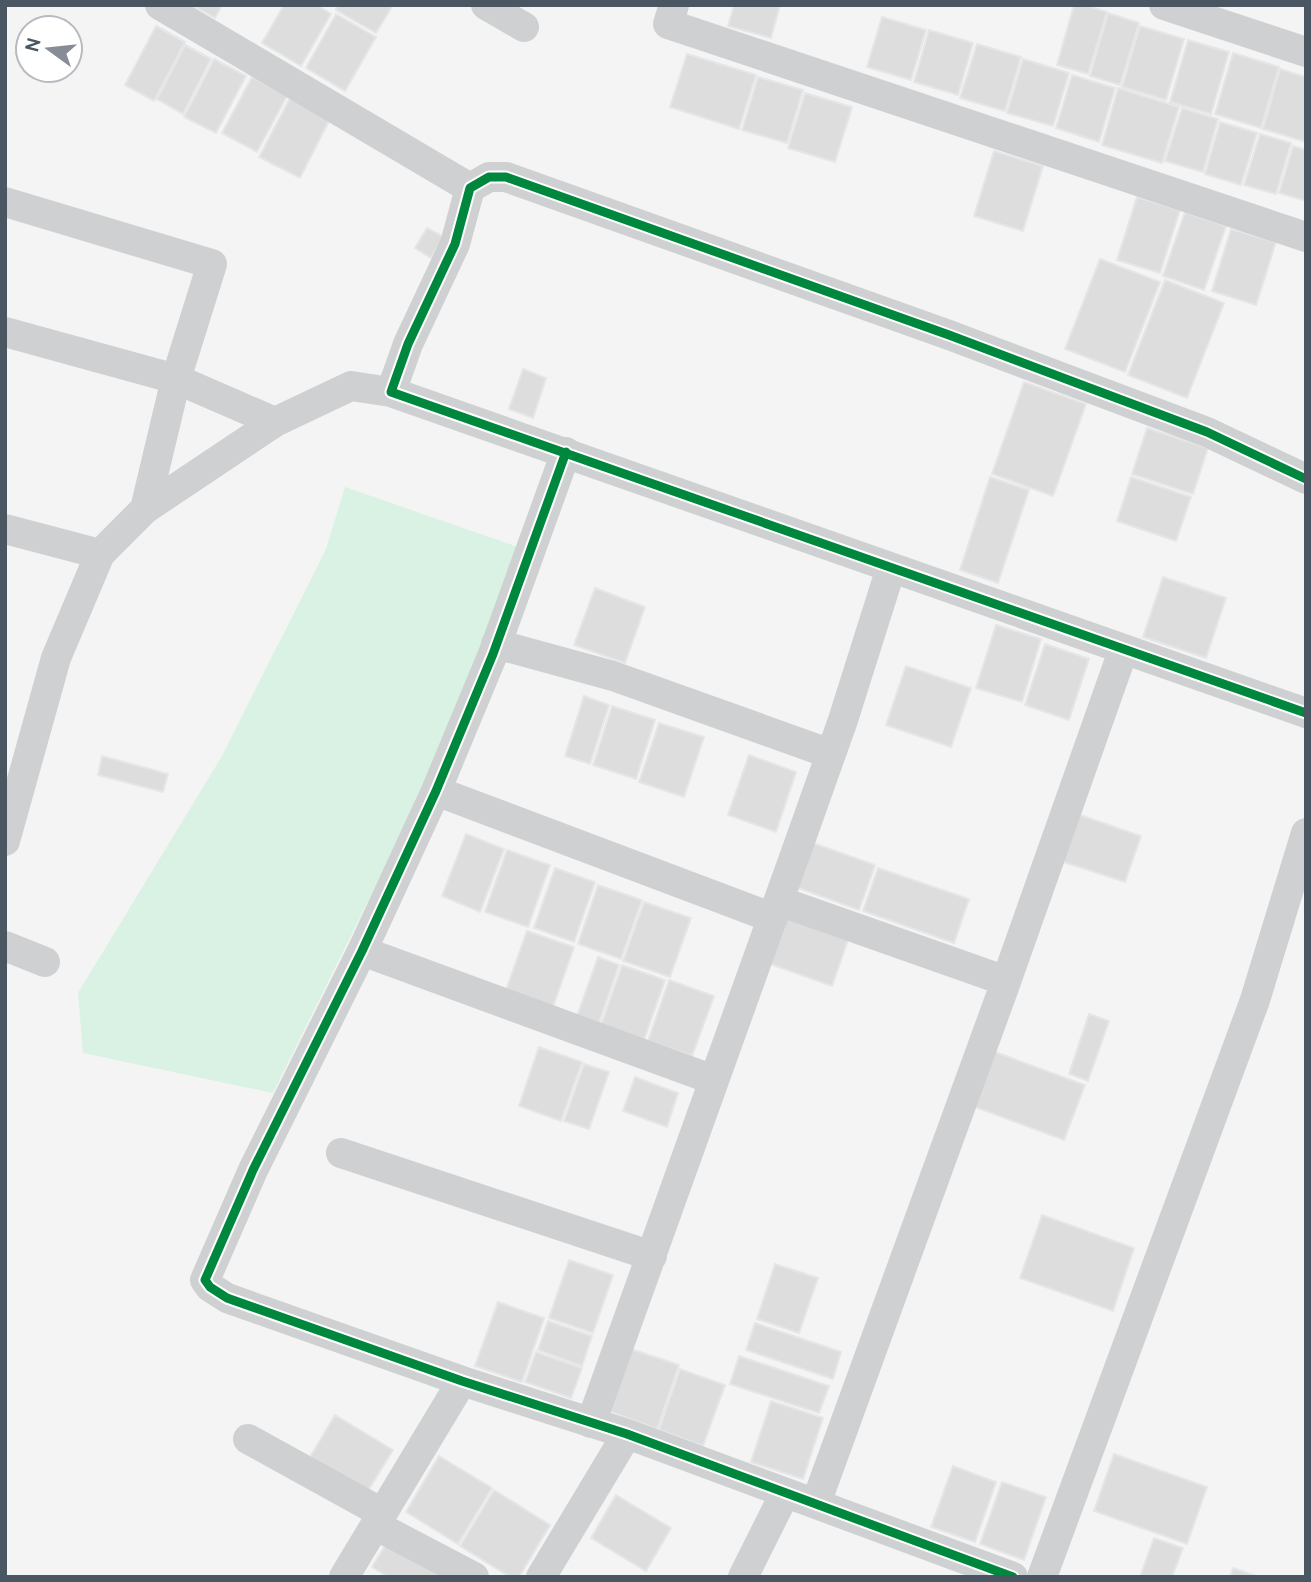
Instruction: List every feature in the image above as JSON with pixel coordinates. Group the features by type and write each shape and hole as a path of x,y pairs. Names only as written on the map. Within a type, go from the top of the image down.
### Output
{"street":[{"path":"160,5 470,188"},
{"path":"486,5 524,27"},
{"path":"674,5 668,24 1306,237"},
{"path":"1164,5 1306,52"},
{"path":"391,392 408,344 454,244 470,188 489,177 506,177 949,335 1207,432 1306,479"},
{"path":"5,202 212,264 176,379 145,509"},
{"path":"5,332 176,379 275,422"},
{"path":"5,841 56,658 100,554 145,509 275,422 351,386 391,392 1306,713"},
{"path":"566,452 496,644 436,791 362,951 253,1170 205,1280 210,1287 227,1298 462,1381 627,1434 1013,1577"},
{"path":"5,529 100,554"},
{"path":"591,1423 831,754 891,568"},
{"path":"496,644 613,676 831,754"},
{"path":"816,1503 1123,651"},
{"path":"436,791 776,910 1006,981"},
{"path":"1042,1577 1255,1000 1306,833"},
{"path":"5,946 45,962"},
{"path":"362,951 714,1080"},
{"path":"341,1153 652,1256"},
{"path":"344,1577 462,1381"},
{"path":"541,1577 627,1434"},
{"path":"248,1439 474,1577"},
{"path":"743,1577 785,1493"}],"green space":[{"path":"345,487 518,547 443,750 273,1093 83,1053 78,993 222,756 326,549"}],"building":[{"path":"192,5 222,5 215,18"},
{"path":"284,5 317,5 331,14 301,66 262,43"},
{"path":"338,5 393,5 376,33 336,10"},
{"path":"734,5 780,5 771,38 728,26"},
{"path":"1074,5 1085,5 1107,12 1088,74 1057,65"},
{"path":"1108,13 1139,23 1120,85 1090,76"},
{"path":"336,14 376,37 345,91 306,68"},
{"path":"882,17 926,30 911,80 867,67"},
{"path":"156,26 185,42 154,101 125,85"},
{"path":"1140,26 1184,39 1166,100 1122,87"},
{"path":"929,30 973,43 958,95 914,82"},
{"path":"1188,40 1229,52 1211,114 1170,102"},
{"path":"977,44 1021,57 1005,111 960,98"},
{"path":"185,45 211,59 183,114 157,99"},
{"path":"1233,53 1279,67 1261,128 1215,114"},
{"path":"687,54 756,75 739,129 670,107"},
{"path":"214,59 246,76 216,133 184,117"},
{"path":"1023,59 1069,73 1053,126 1007,113"},
{"path":"1280,69 1306,77 1306,142 1263,129"},
{"path":"1072,75 1115,88 1099,142 1056,128"},
{"path":"252,77 287,96 257,152 222,133"},
{"path":"758,77 803,90 787,143 742,130"},
{"path":"1118,88 1179,107 1162,163 1102,145"},
{"path":"805,93 852,107 835,162 788,148"},
{"path":"290,98 330,119 300,178 259,157"},
{"path":"1182,108 1218,119 1203,172 1165,161"},
{"path":"1220,122 1257,133 1241,185 1205,174"},
{"path":"1260,134 1291,143 1276,194 1244,185"},
{"path":"1293,146 1306,150 1306,201 1279,193"},
{"path":"994,151 1043,166 1023,231 974,216"},
{"path":"1137,197 1180,210 1160,273 1117,260"},
{"path":"1185,212 1226,226 1204,290 1163,276"},
{"path":"427,228 444,237 431,258 415,248"},
{"path":"1231,229 1276,242 1256,305 1212,291"},
{"path":"1100,259 1160,282 1125,372 1065,349"},
{"path":"1165,280 1224,303 1187,398 1128,375"},
{"path":"523,369 546,378 533,418 509,409"},
{"path":"1024,382 1086,404 1053,496 992,474"},
{"path":"1147,428 1208,448 1193,494 1132,474"},
{"path":"990,477 1029,490 998,583 960,570"},
{"path":"1131,477 1191,497 1176,541 1117,521"},
{"path":"1163,577 1226,598 1206,658 1143,637"},
{"path":"595,588 645,607 625,663 574,645"},
{"path":"996,625 1041,639 1022,702 976,688"},
{"path":"1045,644 1089,659 1069,720 1025,705"},
{"path":"906,666 971,688 951,747 886,725"},
{"path":"584,696 609,705 590,764 565,756"},
{"path":"612,706 655,720 636,779 593,765"},
{"path":"659,723 704,737 684,797 639,782"},
{"path":"749,755 796,772 776,832 728,815"},
{"path":"102,756 168,774 163,792 98,775"},
{"path":"1077,814 1141,836 1125,882 1061,861"},
{"path":"466,834 504,849 480,912 442,896"},
{"path":"813,843 875,865 859,910 798,888"},
{"path":"507,850 550,865 528,927 485,912"},
{"path":"555,868 595,882 574,942 534,928"},
{"path":"878,868 969,899 954,943 863,911"},
{"path":"598,885 642,900 621,959 578,944"},
{"path":"644,902 691,918 670,977 623,961"},
{"path":"786,918 848,940 832,986 770,964"},
{"path":"527,931 574,947 553,1007 506,990"},
{"path":"598,957 619,965 599,1023 577,1016"},
{"path":"622,965 665,980 644,1040 601,1025"},
{"path":"669,980 714,996 692,1056 648,1041"},
{"path":"1089,1014 1109,1021 1088,1081 1069,1074"},
{"path":"539,1047 582,1062 561,1121 519,1106"},
{"path":"995,1052 1085,1085 1064,1140 975,1107"},
{"path":"584,1064 609,1072 589,1129 564,1121"},
{"path":"635,1077 678,1093 667,1127 623,1111"},
{"path":"1042,1215 1134,1248 1113,1311 1020,1278"},
{"path":"569,1260 613,1275 593,1333 549,1318"},
{"path":"775,1264 818,1278 799,1333 757,1319"},
{"path":"498,1302 544,1318 522,1382 475,1366"},
{"path":"548,1321 592,1336 582,1366 538,1350"},
{"path":"755,1323 841,1352 833,1379 746,1350"},
{"path":"631,1349 679,1365 657,1429 609,1411"},
{"path":"536,1352 582,1368 571,1398 525,1382"},
{"path":"739,1356 829,1386 819,1413 730,1384"},
{"path":"680,1369 725,1385 703,1446 659,1430"},
{"path":"771,1401 823,1418 803,1479 751,1462"},
{"path":"335,1415 393,1450 366,1494 309,1459"},
{"path":"1114,1454 1207,1487 1187,1544 1094,1511"},
{"path":"439,1456 492,1488 458,1544 406,1512"},
{"path":"953,1466 996,1482 975,1542 931,1527"},
{"path":"1002,1482 1046,1497 1024,1560 980,1544"},
{"path":"494,1490 550,1525 519,1577 510,1577 460,1546"},
{"path":"616,1495 671,1528 646,1571 591,1538"},
{"path":"1154,1538 1183,1548 1172,1577 1140,1577"},
{"path":"388,1541 442,1577 388,1577 372,1567"},
{"path":"1233,1568 1259,1577 1230,1577"}],"cycle path":[{"path":"1306,479 1207,432 949,335 506,177 489,177 470,188 455,244 408,344 391,392 1306,713"},
{"path":"566,452 493,654 436,791 362,951 253,1170 205,1280 210,1287 227,1298 462,1381 627,1434 1013,1577"}]}
